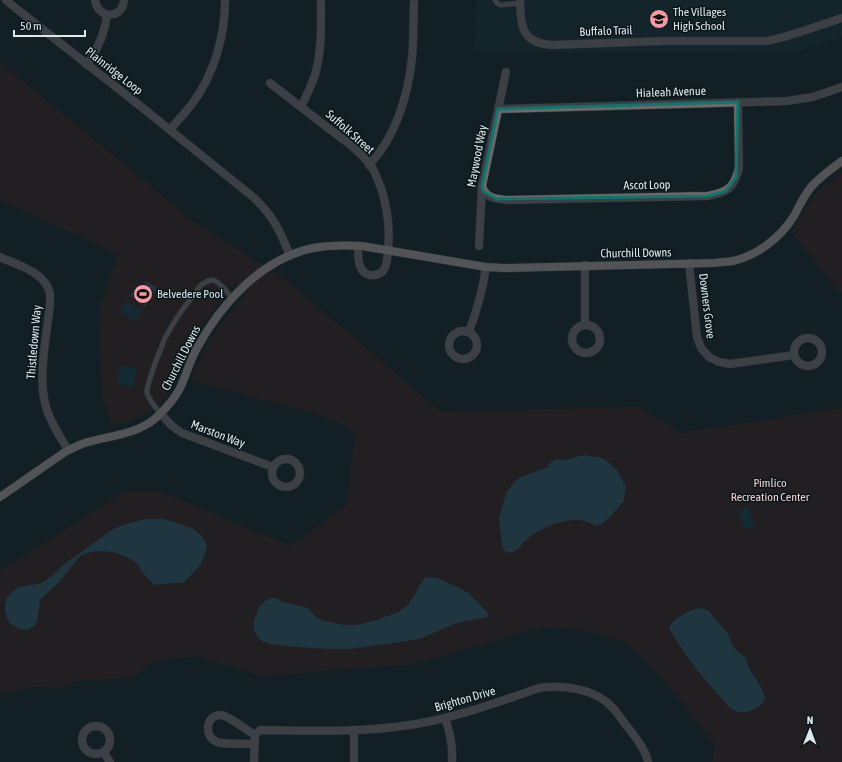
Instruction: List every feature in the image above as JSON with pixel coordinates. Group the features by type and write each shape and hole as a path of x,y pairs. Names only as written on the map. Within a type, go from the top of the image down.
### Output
{"street":[{"name":"Plainridge Loop","path":"6,0 238,184 263,206 272,218 290,256"},
{"path":"95,0 96,6 99,10 107,15 112,15 120,11 124,0"},
{"path":"170,130 201,90 214,63 221,40 225,0"},
{"path":"301,107 315,75 318,60 321,31 321,0"},
{"path":"369,165 377,157 385,145 395,124 406,91 412,58 414,0"},
{"name":"Buffalo Trail","path":"520,2 522,27 526,35 534,42 552,45 664,41 767,40 796,34 842,18"},
{"path":"87,65 103,37 107,15"},
{"name":"Maywood Way","path":"479,246 482,186 506,72"},
{"name":"Suffolk Street","path":"270,83 341,138 369,165 377,178 386,204 389,233 388,250"},
{"name":"Hialeah Avenue","path":"498,109 787,101 813,97 842,87"},
{"name":"Ascot Loop","path":"482,186 483,191 489,196 507,200 708,196 718,194 726,191 732,186 739,168 738,102"},
{"name":"Churchill Downs","path":"0,497 75,446 135,431 147,425 161,414 180,390 196,349 232,298 257,275 271,265 290,256 312,248 344,244 486,267 526,268 585,265 689,264 714,263 733,260 750,255 764,248 781,233 793,217 802,199 811,186 842,161"},
{"path":"358,246 358,262 360,268 370,275 377,275 382,272 386,266 388,250"},
{"name":"Thistledown Way","path":"0,257 33,272 42,278 50,294 43,366 43,393 50,418 68,450"},
{"name":"Downers Grove","path":"689,264 697,337 701,348 709,357 719,362 730,364 794,355"},
{"path":"585,265 585,325"},
{"path":"469,332 480,298 486,267"},
{"name":"Marston Way","path":"161,414 172,426 182,433 273,467"},
{"name":"Brighton Drive","path":"254,739 260,730 354,730 415,724 445,718 539,688 550,686 581,690 604,700 638,740 648,762"},
{"name":"Brighton Drive","path":"220,715 226,716 254,739 217,742 208,734 208,727 210,721 214,717 220,715"},
{"path":"445,718 451,739 452,762"},
{"path":"354,730 354,762"},
{"path":"254,739 254,762"},
{"path":"104,753 110,762"}],"lane":[{"path":"495,0 501,5 520,2"},
{"path":"161,414 149,399 147,393 148,386 165,339 176,321 190,299 201,285 207,281 216,281 232,298"}],"highlighted area":[{"path":"738,102 736,177 726,191 708,196 497,199 483,191 482,186 498,109"}],"shaded area":[{"name":"The Villages High School","path":"477,0 842,0 842,37 788,54 474,52"},
{"name":"Belvedere Pool","path":"146,281 157,288 145,306 130,296 135,289 139,291"},
{"path":"586,455 599,457 606,460 617,470 626,487 623,502 605,522 597,526 579,520 560,522 535,533 514,551 508,553 504,550 502,545 499,518 506,493 513,484 519,478 548,467 551,462 556,459 563,460"},
{"path":"145,519 164,519 192,528 200,534 207,544 205,555 199,566 183,583 153,584 137,564 131,559 113,552 91,552 80,556 60,581 40,600 35,625 28,630 19,629 10,623 6,616 6,599 17,588 40,584 52,576 62,566 112,530 120,526"},
{"path":"425,578 438,578 467,592 488,613 487,617 457,623 422,638 349,649 328,649 270,644 260,640 254,631 254,621 259,607 271,598 276,598 282,602 307,608 317,618 325,621 343,625 357,625 397,613 407,606"},
{"path":"700,608 708,610 728,634 733,646 746,658 749,668 761,688 765,699 759,706 747,712 738,712 730,708 684,652 669,627 682,615"}],"green space":[{"name":"Pimlico Recreation Center","path":"0,62 191,220 285,279 440,411 640,407 681,433 842,407 842,762 712,762 715,745 664,680 646,661 623,641 584,631 544,627 414,664 262,676 197,656 153,661 132,678 75,681 62,688 33,687 0,695 0,571 126,491 159,491 291,546 347,504 355,437 346,426 310,412 191,381 209,341 222,322 247,292 234,283 200,328 163,400 147,413 132,421 112,426 102,397 99,313 117,254 0,200"},
{"path":"842,173 842,294 791,232 817,191"}],"building":[{"path":"127,301 142,311 135,321 120,311"},
{"path":"121,365 137,369 133,387 117,384"},
{"path":"748,507 755,526 745,529 738,511"}],"place":[{"name":"The Villages High School","path":"659,19"},
{"name":"Belvedere Pool","path":"143,294"}]}
